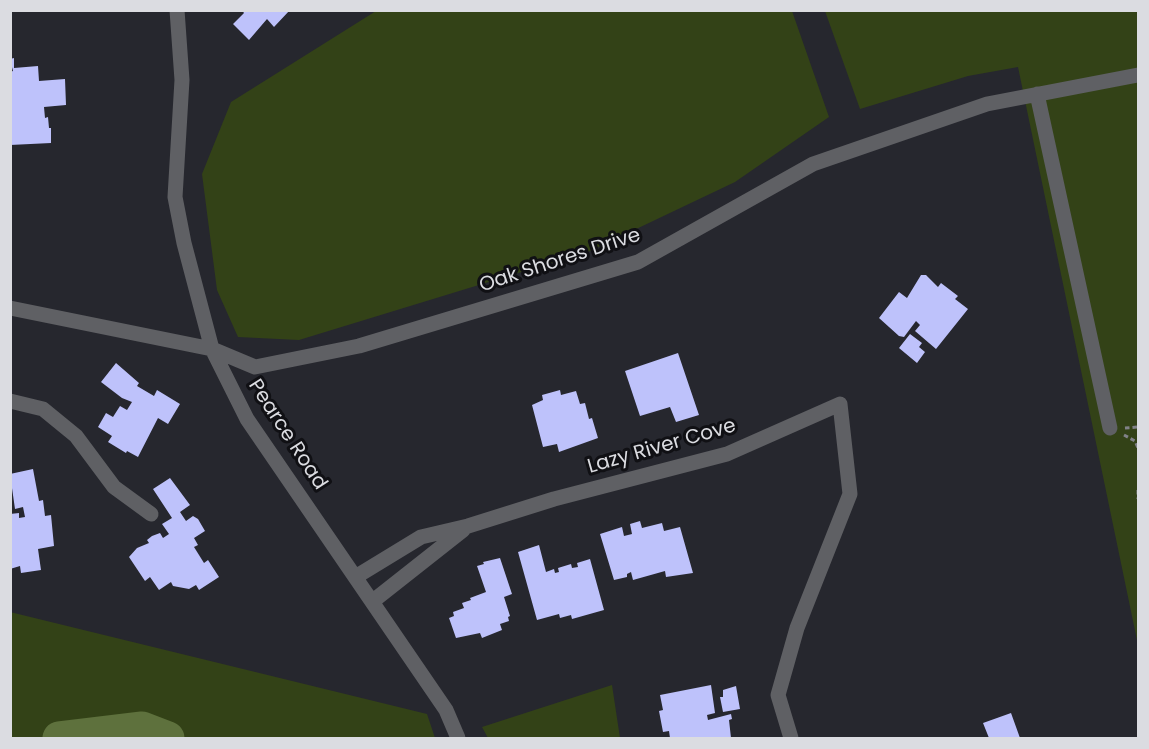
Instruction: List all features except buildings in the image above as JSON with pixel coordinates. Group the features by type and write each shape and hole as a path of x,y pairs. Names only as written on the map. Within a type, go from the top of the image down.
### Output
{"street":[{"name":"Pearce Road","path":"177,10 182,80 176,197 184,243 212,349 247,419 357,576 446,710 458,738"},
{"name":"Oak Shores Drive","path":"10,308 212,349 255,367 347,349 638,262 813,164 987,105 1138,75"},
{"path":"1037,94 1110,428"},
{"path":"10,401 43,409 60,422 76,436 114,487 151,514"},
{"name":"Lazy River Cove","path":"357,576 421,537 468,526 554,499 727,454 840,405 850,494 797,628 778,695 791,738"},
{"name":"Lazy River Cove","path":"373,601 468,526"}],"path":[{"path":"1138,490 1138,498"}],"green space":[{"path":"376,11 792,11 829,117 735,182 590,251 299,340 238,337 217,290 202,174 231,102"},
{"path":"825,11 1138,11 1138,645 1018,67 968,76 860,109"},
{"path":"10,612 427,714 435,738 11,738"},
{"path":"612,685 620,738 488,738 482,727"}],"waterway":[{"path":"59,738 142,728 168,738"}]}
